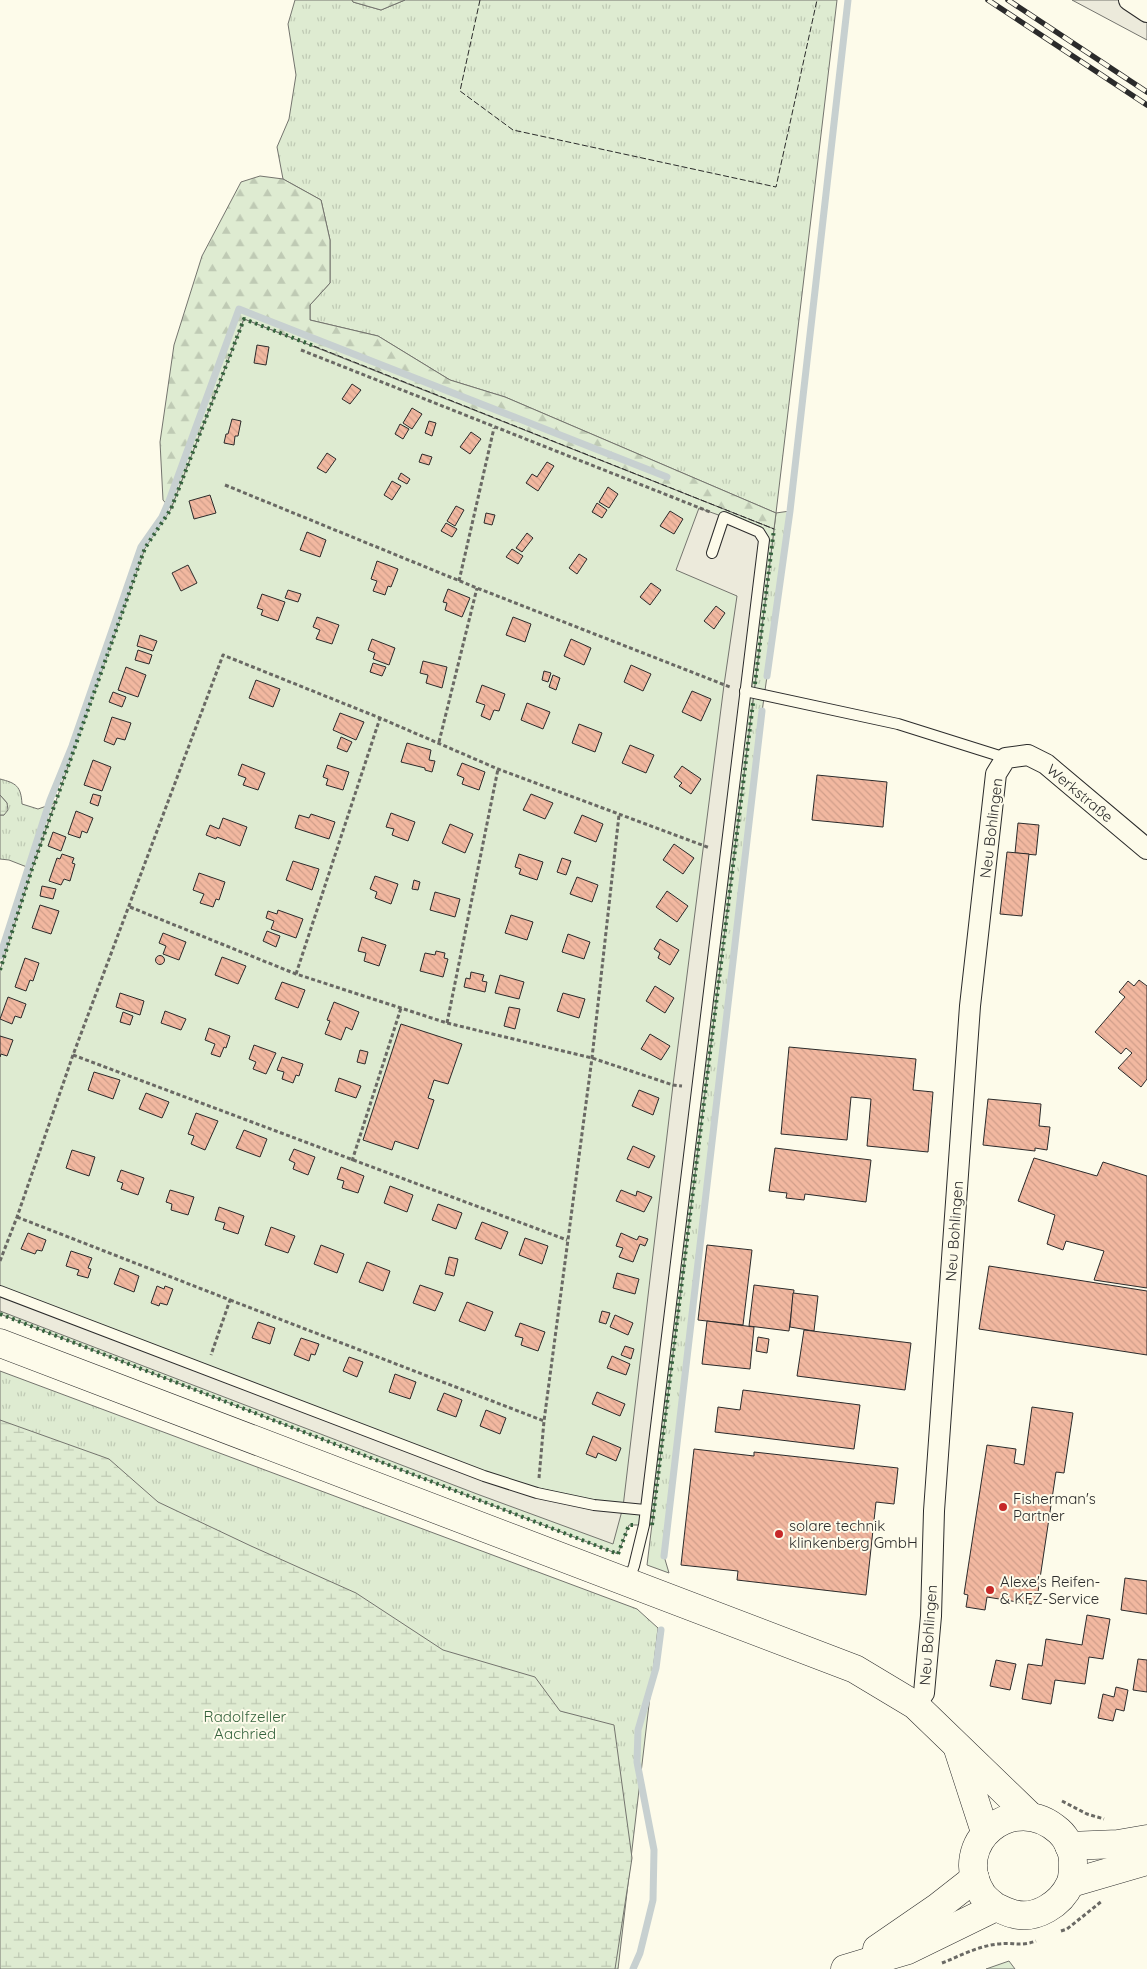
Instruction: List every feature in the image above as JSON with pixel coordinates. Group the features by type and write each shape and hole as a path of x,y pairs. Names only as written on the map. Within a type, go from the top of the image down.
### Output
{"main road":[{"path":"0,1343 855,1669 915,1705 1030,1816"},
{"path":"956,1743 986,1832"},
{"path":"1017,1816 1030,1816 1052,1824 1062,1834 1069,1846 1073,1860 1071,1882 1064,1895 1048,1908 1030,1915 1014,1915 996,1907 983,1895 975,1878 973,1861 978,1844 986,1832 1000,1821 1017,1816"},
{"path":"1069,1846 1118,1844 1147,1839"},
{"path":"1071,1882 1147,1861"},
{"path":"849,1967 938,1907 975,1878"},
{"path":"849,1967 908,1950 996,1907"}],"street":[{"path":"1129,0 1147,12"},
{"name":"Werkstraße","path":"1006,758 1028,755 1046,764 1147,849"},
{"name":"Neu Bohlingen","path":"915,1705 924,1693 931,1616 934,1511 970,1006 996,774 1006,758"}],"lane":[{"path":"627,1583 634,1566 644,1524 764,540 759,532 724,517 712,553"},
{"path":"745,691 898,724 1006,758"},
{"path":"0,1291 484,1476 537,1493 594,1505 645,1510"}],"path":[{"path":"301,350 494,428 724,517"},
{"path":"459,581 494,428"},
{"path":"225,485 459,581 724,685 745,691"},
{"path":"439,742 477,588"},
{"path":"0,1261 73,1055 223,655 439,742 498,769 704,846 725,851"},
{"path":"296,974 380,718"},
{"path":"447,1023 498,769"},
{"path":"537,1493 544,1421 592,1058 619,815"},
{"path":"130,907 296,974 447,1023 592,1058 673,1085 696,1088"},
{"path":"352,1161 401,1008"},
{"path":"73,1055 567,1240"},
{"path":"17,1217 544,1421"},
{"path":"206,1370 230,1300"},
{"path":"936,1965 983,1947 999,1944"}],"green space":[{"path":"295,0 352,0 353,2 381,10 405,0 837,0 776,513 505,397 450,380 378,336 310,320 310,305 330,283 330,240 321,200 283,179 277,147 289,119 296,75 288,24"},
{"path":"352,0 405,0 381,10 353,2"},
{"path":"260,176 283,179 321,200 330,240 330,283 310,305 310,320 378,336 450,380 505,397 776,513 774,529 244,319 171,509 163,500 160,442 174,345 202,256 241,182"},
{"path":"244,319 774,529 652,1525 629,1525 618,1554 0,1314 0,970 32,869 145,548 171,509"},
{"path":"790,511 762,712 664,1556 669,1573 647,1565 776,513"},
{"path":"0,779 17,786 22,804 38,809 55,803 32,869 9,860 0,859 0,815 4,815 7,803 0,795"},
{"path":"0,795 7,803 8,810 4,815 0,815"},
{"name":"Radolfzeller Aachried","path":"0,1371 637,1609 658,1628 618,1969 0,1969"},
{"name":"Radolfzeller Aachried","path":"0,1420 109,1459 158,1502 356,1593 443,1650 535,1677 560,1711 614,1725 632,1858 615,1969 0,1969"},
{"path":"1009,1961 1015,1969 986,1969"}],"shaded area":[{"path":"1072,0 1147,0 1147,40"},
{"path":"699,508 724,517 764,540 645,1510 623,1507 673,1085 737,596 676,570"},
{"path":"0,1291 484,1476 623,1507 613,1544 477,1494 0,1311"}],"building":[{"path":"257,345 269,347 266,365 254,363"},
{"path":"352,384 361,390 350,404 342,399"},
{"path":"412,408 422,414 412,429 403,423"},
{"path":"232,419 241,421 238,436 235,436 234,445 224,443"},
{"path":"429,421 436,423 432,436 425,433"},
{"path":"400,424 409,429 403,439 395,434"},
{"path":"471,432 481,439 470,454 460,447"},
{"path":"327,453 336,459 326,473 317,468"},
{"path":"422,454 432,457 429,465 419,462"},
{"path":"547,462 554,466 538,491 526,483 532,474 537,477"},
{"path":"401,473 410,479 407,484 398,479"},
{"path":"392,481 401,486 392,500 384,495"},
{"path":"608,487 618,494 609,508 599,502"},
{"path":"210,495 216,513 194,519 189,501"},
{"path":"597,503 607,510 602,518 592,512"},
{"path":"456,506 464,510 455,526 447,521"},
{"path":"670,511 683,519 674,534 660,526"},
{"path":"486,513 495,515 492,525 484,523"},
{"path":"446,523 457,529 452,537 441,531"},
{"path":"307,532 326,540 320,557 300,550"},
{"path":"527,533 533,538 522,552 516,548"},
{"path":"512,549 523,556 518,564 506,557"},
{"path":"579,554 587,559 577,574 569,568"},
{"path":"377,561 398,569 391,587 388,586 385,595 373,591 377,581 371,579"},
{"path":"188,565 197,583 181,591 172,573"},
{"path":"651,583 661,590 650,605 640,597"},
{"path":"448,589 470,598 462,617 445,610 447,603 443,602"},
{"path":"288,590 301,594 298,602 285,598"},
{"path":"262,594 285,602 278,621 261,615 263,610 257,608"},
{"path":"716,606 725,613 714,629 704,621"},
{"path":"317,617 339,625 332,644 316,639 320,630 313,627"},
{"path":"513,617 531,624 525,642 506,635"},
{"path":"140,635 157,641 153,651 137,646"},
{"path":"372,639 395,648 389,665 373,659 375,653 368,650"},
{"path":"571,639 591,648 584,665 564,656"},
{"path":"138,650 152,655 149,664 135,660"},
{"path":"423,661 447,667 442,688 426,683 428,675 420,673"},
{"path":"373,663 386,667 382,676 370,672"},
{"path":"631,665 651,674 643,691 624,682"},
{"path":"126,667 146,675 138,697 118,690"},
{"path":"544,671 551,673 548,682 542,680"},
{"path":"553,675 560,678 556,690 549,687"},
{"path":"256,680 280,689 273,707 249,698"},
{"path":"482,685 505,694 499,711 494,710 490,720 481,716 485,705 476,702"},
{"path":"692,691 711,699 701,721 682,712"},
{"path":"113,692 126,697 122,707 109,702"},
{"path":"527,703 550,712 543,729 521,720"},
{"path":"340,713 364,722 356,740 333,730"},
{"path":"112,717 131,723 125,740 117,738 114,745 104,741"},
{"path":"579,724 602,733 595,752 572,743"},
{"path":"341,737 352,742 347,752 337,748"},
{"path":"407,743 431,750 429,760 435,761 432,772 425,770 425,768 401,762"},
{"path":"630,745 654,755 646,773 622,763"},
{"path":"93,760 111,767 102,791 84,785"},
{"path":"462,763 485,772 479,790 462,784 464,778 457,775"},
{"path":"242,764 265,773 258,790 243,785 246,778 238,775"},
{"path":"327,765 349,772 343,790 326,785 328,779 323,777"},
{"path":"682,766 701,779 691,794 679,786 682,783 674,777"},
{"path":"817,775 887,782 883,827 812,820"},
{"path":"93,794 101,796 98,806 90,803"},
{"path":"531,794 553,803 545,819 523,810"},
{"path":"76,811 93,818 87,833 82,831 80,838 68,834"},
{"path":"391,813 415,822 408,841 392,835 394,829 386,827"},
{"path":"311,814 335,822 329,839 295,828 299,815 309,818"},
{"path":"582,815 603,824 596,842 574,833"},
{"path":"223,818 247,827 240,846 206,835 210,825 219,829"},
{"path":"1018,823 1039,825 1036,855 1015,853"},
{"path":"450,824 473,834 465,853 442,843"},
{"path":"53,832 66,837 61,851 48,846"},
{"path":"674,844 694,858 683,874 663,860"},
{"path":"1007,852 1029,854 1022,916 1000,914"},
{"path":"62,854 74,858 72,863 75,864 70,881 64,879 61,885 49,881 57,858 60,859"},
{"path":"519,854 543,862 537,880 519,874 521,869 515,867"},
{"path":"562,858 571,861 566,875 557,872"},
{"path":"293,861 319,869 312,890 286,880"},
{"path":"199,873 225,882 219,900 216,899 213,907 200,903 204,894 193,890"},
{"path":"375,876 398,884 391,904 375,898 377,892 370,889"},
{"path":"577,877 598,885 592,902 570,894"},
{"path":"414,880 420,882 418,890 412,889"},
{"path":"42,886 56,889 53,899 40,896"},
{"path":"667,891 688,906 677,922 656,907"},
{"path":"435,892 460,899 455,917 430,910"},
{"path":"40,905 59,911 51,934 32,928"},
{"path":"278,910 303,919 296,938 271,929 274,921 266,918 268,911 277,914"},
{"path":"511,915 533,922 527,940 505,933"},
{"path":"267,931 280,936 276,947 263,941"},
{"path":"163,933 186,942 179,960 163,954 166,946 159,943"},
{"path":"568,934 590,942 584,959 562,952"},
{"path":"362,937 386,945 379,966 364,961 366,953 358,951"},
{"path":"660,939 679,950 670,965 658,958 660,953 654,949"},
{"path":"436,951 445,953 444,958 448,959 443,977 420,971 425,953 435,955"},
{"path":"160,955 165,960 160,965 155,960"},
{"path":"222,957 246,966 238,984 215,975"},
{"path":"25,958 39,963 33,981 30,980 26,991 15,987"},
{"path":"471,972 484,975 482,981 487,982 485,992 464,987 466,978 470,979"},
{"path":"500,975 524,982 519,999 495,993"},
{"path":"1139,980 1147,986 1147,1079 1141,1087 1118,1068 1132,1053 1126,1048 1121,1054 1095,1032 1125,997 1119,992 1128,981 1134,986"},
{"path":"282,982 305,990 298,1008 275,999"},
{"path":"655,986 674,998 665,1013 646,1001"},
{"path":"120,993 144,1001 140,1015 116,1007"},
{"path":"563,993 585,999 579,1018 557,1011"},
{"path":"8,997 26,1004 21,1018 15,1016 12,1024 0,1019"},
{"path":"334,1002 359,1012 352,1030 346,1027 341,1040 325,1034 330,1021 327,1020"},
{"path":"509,1007 520,1009 515,1029 504,1026"},
{"path":"165,1011 186,1019 181,1030 161,1023"},
{"path":"123,1012 133,1016 130,1025 120,1022"},
{"path":"401,1024 462,1044 448,1084 434,1080 428,1098 434,1100 418,1149 395,1141 392,1150 363,1140"},
{"path":"209,1028 230,1036 226,1048 224,1047 220,1057 211,1054 215,1044 205,1040"},
{"path":"650,1034 670,1046 661,1060 641,1049"},
{"path":"0,1036 13,1040 7,1056 1,1054 0,1057"},
{"path":"254,1045 276,1053 266,1074 253,1069 256,1062 249,1059"},
{"path":"789,1047 916,1059 913,1090 933,1092 928,1152 867,1146 871,1099 851,1097 847,1140 781,1134"},
{"path":"360,1050 368,1052 365,1064 357,1062"},
{"path":"282,1057 303,1064 299,1076 296,1075 293,1083 282,1079 284,1072 277,1070"},
{"path":"94,1072 120,1080 113,1099 88,1090"},
{"path":"339,1078 361,1086 356,1098 335,1091"},
{"path":"639,1090 659,1098 653,1115 632,1106"},
{"path":"146,1093 169,1102 162,1118 139,1109"},
{"path":"988,1099 1041,1104 1039,1126 1050,1127 1047,1150 1035,1148 1035,1151 983,1145"},
{"path":"196,1113 218,1121 205,1150 191,1144 194,1136 188,1134"},
{"path":"244,1130 267,1139 260,1157 236,1148"},
{"path":"633,1146 655,1156 649,1168 627,1159"},
{"path":"775,1148 871,1160 866,1202 805,1194 804,1200 786,1198 787,1193 769,1191"},
{"path":"294,1149 315,1157 308,1175 293,1169 295,1163 289,1160"},
{"path":"72,1150 95,1157 89,1176 66,1168"},
{"path":"1034,1158 1097,1176 1103,1162 1147,1176 1147,1288 1094,1280 1104,1251 1066,1241 1063,1250 1047,1244 1055,1215 1018,1201"},
{"path":"341,1167 364,1176 358,1193 342,1188 344,1181 337,1179"},
{"path":"121,1170 144,1178 138,1195 121,1189 123,1183 117,1181"},
{"path":"390,1186 413,1195 407,1212 384,1203"},
{"path":"170,1190 194,1197 188,1215 171,1210 172,1204 166,1202"},
{"path":"621,1190 636,1196 637,1191 652,1197 644,1212 616,1201"},
{"path":"438,1204 462,1213 456,1229 432,1220"},
{"path":"219,1207 244,1216 238,1234 223,1229 225,1223 215,1220"},
{"path":"482,1222 508,1232 501,1249 475,1239"},
{"path":"271,1227 295,1236 288,1253 265,1245"},
{"path":"28,1233 46,1240 42,1251 37,1250 35,1254 21,1249"},
{"path":"621,1233 637,1240 639,1236 648,1239 645,1246 640,1244 633,1262 619,1257 623,1248 616,1246"},
{"path":"525,1238 548,1246 542,1264 519,1255"},
{"path":"321,1245 344,1254 337,1273 314,1264"},
{"path":"707,1245 752,1250 743,1325 698,1320"},
{"path":"71,1251 92,1258 88,1268 91,1269 88,1278 77,1275 79,1270 66,1266"},
{"path":"449,1257 458,1259 454,1276 445,1274"},
{"path":"367,1262 390,1271 383,1291 359,1282"},
{"path":"989,1266 1147,1291 1147,1355 979,1329"},
{"path":"120,1268 139,1276 134,1292 114,1284"},
{"path":"617,1273 639,1279 635,1294 613,1288"},
{"path":"420,1285 443,1293 435,1311 413,1303"},
{"path":"754,1285 794,1290 789,1331 749,1326"},
{"path":"157,1286 164,1289 165,1286 173,1289 167,1305 160,1303 159,1306 151,1303"},
{"path":"793,1293 818,1296 814,1331 790,1327"},
{"path":"467,1302 493,1312 485,1331 459,1321"},
{"path":"602,1311 610,1313 606,1324 599,1322"},
{"path":"615,1315 633,1323 628,1335 610,1327"},
{"path":"707,1321 754,1327 750,1369 702,1364"},
{"path":"258,1322 275,1328 270,1344 252,1338"},
{"path":"520,1323 545,1332 538,1351 521,1345 523,1338 515,1336"},
{"path":"804,1330 911,1343 905,1390 797,1376"},
{"path":"758,1337 769,1339 767,1353 756,1351"},
{"path":"301,1338 319,1344 315,1355 311,1354 309,1361 294,1355"},
{"path":"625,1346 634,1349 631,1359 621,1355"},
{"path":"612,1356 630,1364 626,1375 607,1368"},
{"path":"349,1357 363,1362 357,1377 343,1371"},
{"path":"395,1374 416,1382 410,1399 389,1392"},
{"path":"743,1390 860,1405 854,1449 715,1432 718,1407 740,1410"},
{"path":"597,1392 625,1404 620,1416 592,1404"},
{"path":"444,1393 462,1400 456,1417 437,1410"},
{"path":"1032,1407 1073,1413 1064,1473 1056,1472 1036,1605 987,1597 985,1610 966,1607 968,1595 964,1594 987,1445 1016,1449 1014,1463 1024,1465"},
{"path":"486,1410 506,1418 500,1434 480,1426"},
{"path":"593,1436 621,1448 616,1461 598,1453 596,1458 586,1454"},
{"name":"solare technik klinkenberg GmbH","path":"694,1449 754,1456 754,1452 898,1468 894,1504 876,1502 866,1595 737,1580 738,1571 681,1565"},
{"path":"1125,1578 1147,1581 1147,1614 1121,1610"},
{"path":"1087,1615 1110,1619 1103,1659 1089,1657 1085,1684 1055,1680 1051,1704 1022,1699 1028,1664 1042,1666 1046,1639 1082,1645"},
{"path":"1138,1659 1147,1660 1147,1692 1133,1690"},
{"path":"996,1660 1016,1664 1010,1690 990,1686"},
{"path":"1116,1687 1128,1690 1124,1711 1116,1709 1113,1721 1098,1718 1103,1694 1114,1697"}],"waterway":[{"path":"767,676 790,511 848,0"},
{"path":"0,956 50,800 72,746 141,547 162,517 169,501 239,309 667,477"},
{"path":"664,1556 762,711"},
{"path":"633,1969 640,1953 653,1900 654,1850 637,1762 638,1730 656,1668 661,1630"}],"railway":[{"path":"988,0 1147,105"},
{"path":"1008,0 1147,92"}],"hedge":[{"path":"0,970 32,869 145,548 171,509 244,319 314,346"},
{"path":"755,684 774,529"},
{"path":"652,1525 753,703"},
{"path":"0,1314 618,1554 629,1525 637,1525"}],"fence":[{"path":"480,0 460,91 513,130 776,187 817,0"},
{"path":"314,346 774,529"}],"place":[{"name":"Fisherman's Partner","path":"1003,1507"},
{"name":"solare technik klinkenberg GmbH","path":"779,1534"},
{"name":"Alexe's Reifen- & KFZ-Service","path":"990,1590"}]}
